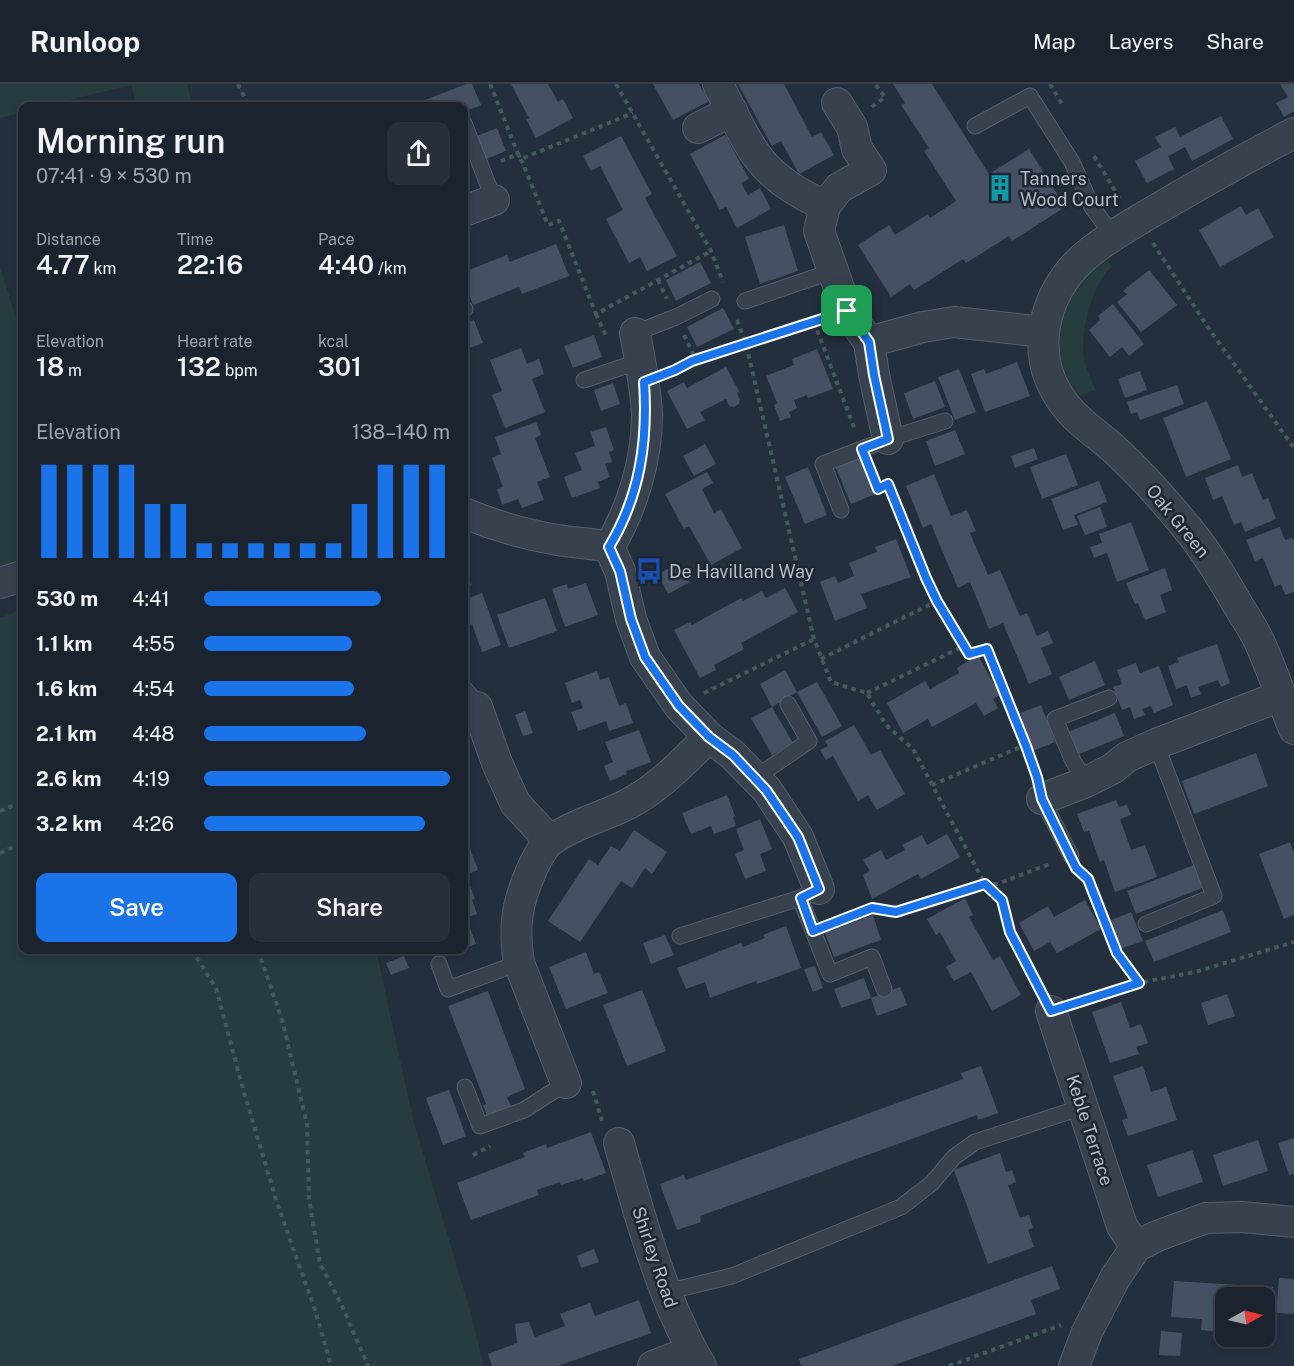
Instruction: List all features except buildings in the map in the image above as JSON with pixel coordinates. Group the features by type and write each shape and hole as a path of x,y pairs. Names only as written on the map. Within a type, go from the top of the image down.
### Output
{"street":[{"path":"718,84 760,160 776,177 806,197 825,206"},
{"path":"837,103 852,127 857,149 870,170 840,188 825,206 819,231 847,311 869,342 874,375 875,444"},
{"path":"698,128 732,111"},
{"name":"Oak Green","path":"1294,133 1214,175 1126,228 1069,272 1047,311 1043,333 1045,359 1056,392 1067,409 1115,450 1192,535 1226,584 1259,640 1294,729"},
{"path":"468,209 494,200"},
{"path":"869,342 923,327 954,322 1043,333"},
{"path":"609,547 622,526 641,465 647,417 640,359"},
{"path":"468,515 484,522 558,540 609,547"},
{"path":"609,547 620,571 631,619 645,657 679,706 709,737 733,755 766,790 798,837 810,893"},
{"path":"0,583 18,577"},
{"path":"1042,799 1086,782 1112,769 1127,757 1156,744 1281,696"},
{"path":"470,698 515,803 550,841"},
{"path":"566,1083 519,963 515,942 517,909 536,861 550,841 568,830 629,804 676,769 709,737"},
{"name":"Keble Terrace","path":"1051,1011 1122,1226 1136,1247"},
{"name":"Shirley Road","path":"619,1143 647,1241 666,1292 696,1359"},
{"path":"1074,1366 1087,1332 1115,1278 1136,1247 1157,1236 1206,1218 1242,1216 1294,1222"},
{"path":"653,1366 696,1359"}],"lane":[{"path":"975,126 1030,96 1072,162 1092,207 1126,228"},
{"path":"468,133 494,200"},
{"path":"745,301 833,271"},
{"path":"584,380 640,359 676,317 720,296"},
{"path":"841,510 823,464 945,421"},
{"path":"1086,782 1072,761 1055,719 1109,698"},
{"path":"755,778 809,741 788,704"},
{"path":"1146,924 1214,896 1156,744"},
{"path":"1042,799 1071,856"},
{"path":"680,936 810,893 813,931 830,974 872,957 884,989"},
{"path":"439,964 448,989 519,963"},
{"path":"465,1087 480,1126 524,1110 566,1083"},
{"path":"666,1292 732,1276 901,1207 932,1184 954,1156 975,1142 1083,1107"}],"path":[{"path":"238,84 247,102"},
{"path":"490,84 548,225 559,221 596,315 711,251"},
{"path":"616,84 711,251 720,296"},
{"path":"520,159 633,113"},
{"path":"482,168 519,154"},
{"path":"1126,228 1207,326 1294,448"},
{"path":"640,359 675,370 692,361 847,311"},
{"path":"734,313 746,344 820,659 831,682 867,693 886,725 913,749 985,884 1002,900 1010,932 1051,1011 1139,983 1195,972 1294,942"},
{"path":"814,322 875,444 878,489 888,484 937,601 969,654 987,649 1026,746 1042,799"},
{"path":"820,659 937,601"},
{"path":"679,706 814,639"},
{"path":"867,693 964,646"},
{"path":"932,785 1026,746"},
{"path":"0,812 18,804"},
{"path":"0,853 18,845"},
{"path":"813,931 872,908 896,912 985,884 997,884 1071,856 1076,868 1088,879 1117,953 1139,983"},
{"path":"195,954 216,988 267,1170 316,1312 331,1366"},
{"path":"259,954 282,1020 307,1124 309,1199 320,1264 343,1308 368,1366"},
{"path":"566,1083 588,1072 603,1121 619,1143"},
{"path":"949,1366 1098,1311"}],"green space":[{"path":"0,84 187,84 191,102 136,102 131,85 61,102 18,102 18,113 0,118"},
{"path":"1103,257 1112,266 1098,285 1093,297 1083,339 1085,363 1095,390 1074,398 1057,357 1057,321 1071,291"},
{"path":"0,267 18,324 18,568 0,575"},
{"path":"18,611 18,954 377,954 413,1119 471,1314 484,1366 0,1366 0,618"}],"place":[{"name":"Tanners Wood Court","path":"1000,188"},
{"name":"De Havilland Way","path":"649,571"}],"route":[{"path":"847,311 869,342 888,439 862,449 878,489 888,484 926,578 969,654 987,649 1006,691 1037,777 1042,799 1076,868 1088,879 1117,953 1139,983 1051,1011 1010,932 1002,900 985,884 896,912 872,908 813,931 801,898 819,889 798,837 766,790 733,755 709,737 679,706 645,657 631,619 620,571 609,547 622,526 641,465 647,417 644,382 692,361 847,311"}]}
